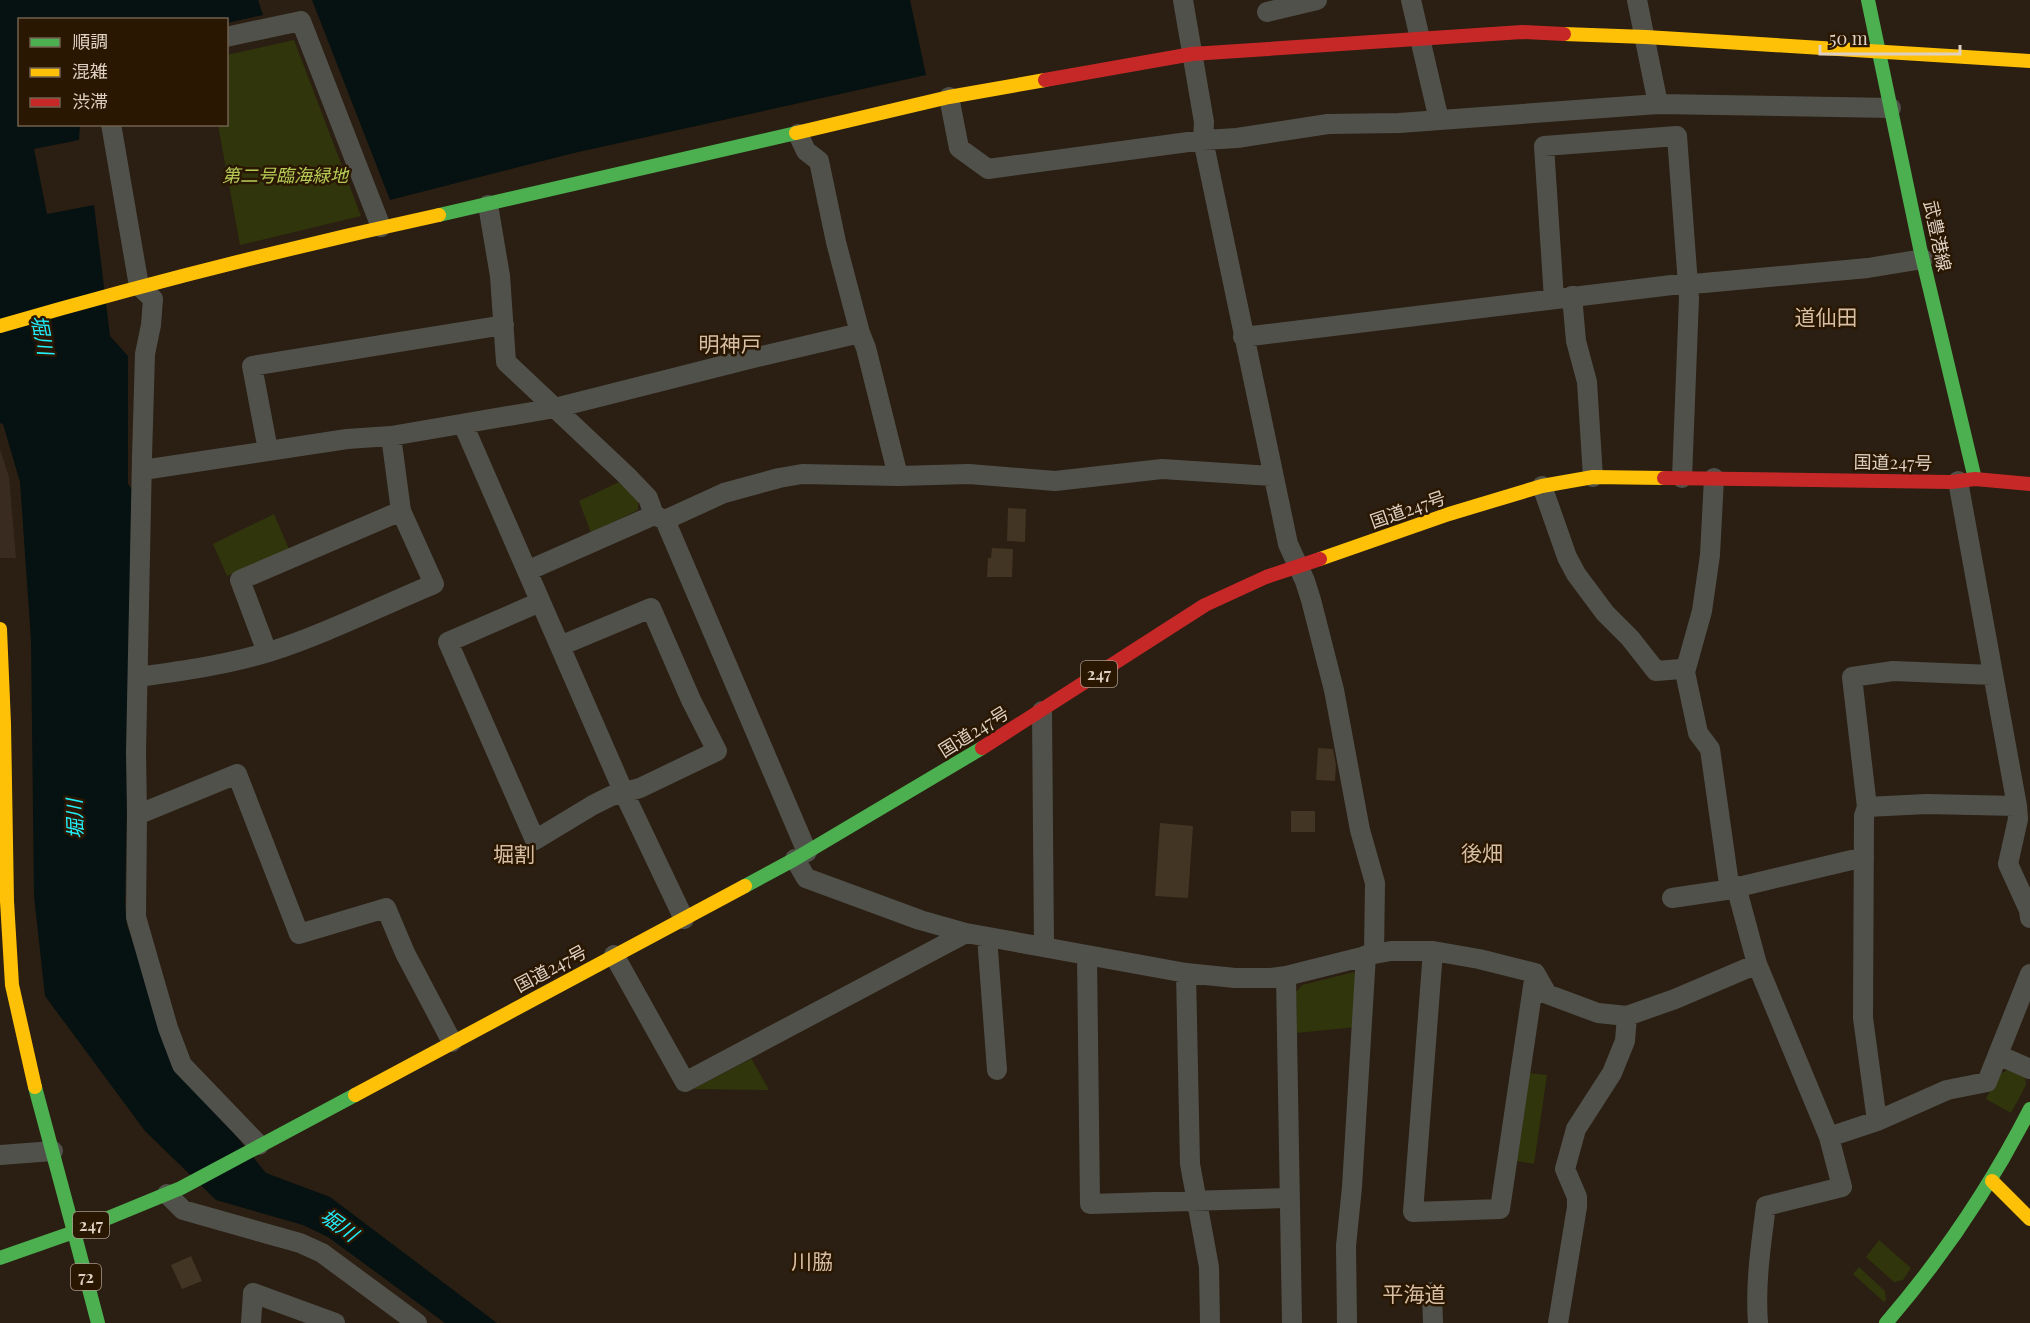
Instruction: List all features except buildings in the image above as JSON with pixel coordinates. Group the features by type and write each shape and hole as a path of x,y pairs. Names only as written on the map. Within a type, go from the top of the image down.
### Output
{"main road":[{"name":"武豊港線","path":"1868,0 1967,480"},
{"path":"0,326 139,286 381,227 489,205 949,97 1192,54 1522,32 1646,37 2030,61"},
{"name":"国道247号","path":"0,1258 74,1232 174,1191 684,919 801,855 965,759 1205,605 1256,581 1449,514 1542,486 1593,477 1967,480 2030,484"},
{"path":"0,629 3,901 12,985 31,1070 74,1232"},
{"path":"1886,1323 1924,1280 1992,1181 2030,1109"},
{"path":"1992,1181 2030,1219"},
{"name":"72","path":"74,1232 98,1323"}],"street":[{"path":"1183,0 1204,122 1203,140 1272,476 1288,544 1311,600 1334,690 1360,830 1375,883 1346,1246 1347,1323"},
{"path":"1267,12 1317,0"},
{"path":"1411,0 1439,120"},
{"path":"1637,0 1658,105"},
{"path":"228,36 301,21 381,227"},
{"path":"949,97 959,148 988,169 1203,140 1237,138 1328,123 1399,123 1658,105 1892,108"},
{"path":"111,126 139,286 153,299 151,326 145,354 135,795 137,815 136,917 168,1028 182,1065 255,1147"},
{"path":"798,134 806,151 819,162 836,242 866,348 898,476"},
{"path":"1593,477 1587,382 1563,298 1544,146 1677,136 1689,298 1682,478"},
{"path":"489,205 500,276 506,362 648,498 660,518 801,855 806,878 920,920 966,933 1186,974 1235,978 1286,976 1370,954 1391,951 1433,951 1479,958 1535,973 1547,994 1598,1013 1627,1016 1675,999 1757,964"},
{"path":"1243,337 1688,284 1868,268 1923,259"},
{"path":"268,450 252,366 504,325"},
{"path":"143,470 347,439 391,436 555,408 860,333"},
{"path":"463,424 624,792 684,919"},
{"path":"138,677 214,666 267,652 311,637 434,584 401,511 391,436"},
{"path":"527,571 724,493 802,474 898,476 969,474 1055,481 1162,469 1272,476"},
{"path":"1714,478 1710,555 1702,611 1685,672 1698,733 1710,749 1728,878 1734,887 1757,964 1829,1137 1842,1187 1766,1206 1756,1297 1758,1323"},
{"path":"1967,480 1993,675 2019,819 2008,864 2029,910 2030,918"},
{"path":"1542,486 1567,557 1590,594 1656,671 1681,669 1685,672"},
{"path":"267,652 240,580 401,511"},
{"path":"540,602 448,642 535,840 593,805 640,788 717,751 651,608 560,646"},
{"path":"1877,1121 1863,1018 1864,816 1867,807 1852,677 1893,670 1993,675"},
{"path":"1042,711 1044,947"},
{"path":"137,815 237,774 299,934 386,908 405,953 452,1042"},
{"path":"1867,807 1926,804 2017,806"},
{"path":"1672,898 1734,887 1864,857"},
{"path":"614,955 685,1082 966,933"},
{"path":"987,937 997,1070"},
{"path":"1433,951 1413,1212 1500,1209 1535,973"},
{"path":"1087,955 1090,1204 1289,1198"},
{"path":"1186,974 1190,1164 1209,1267 1210,1323"},
{"path":"1829,1137 1877,1121 1947,1090 1987,1082 2030,974"},
{"path":"1286,976 1292,1323"},
{"path":"1558,1323 1577,1197 1565,1169 1576,1130 1612,1073 1625,1041 1627,1016"},
{"path":"1998,1055 2030,1070"},
{"path":"0,1155 53,1150"},
{"path":"174,1191 183,1210 300,1243 322,1253 417,1323"},
{"path":"1432,1292 1433,1323"},
{"path":"250,1323 253,1293 335,1323"}],"shaded area":[{"path":"0,449 9,477 16,558 0,558"}],"green space":[{"name":"第二号臨海緑地","path":"294,40 361,216 240,245 218,126 228,126 228,55"},
{"path":"619,482 638,501 638,510 591,533 579,501"},
{"path":"274,514 289,549 227,576 213,544"},
{"path":"1358,971 1355,1027 1297,1033 1296,992 1302,985"},
{"path":"751,1059 769,1090 693,1089"},
{"path":"2008,1070 2025,1077 2026,1085 2011,1113 1986,1099 1997,1075"},
{"path":"1529,1073 1547,1075 1534,1164 1517,1161"},
{"path":"1879,1240 1911,1268 1903,1280 1894,1282 1866,1257"},
{"path":"1859,1267 1885,1291 1886,1300 1884,1302 1853,1274"}],"water":[{"name":"堀川","path":"0,0 258,0 263,15 228,23 228,18 18,18 18,126 80,126 79,140 34,149 47,214 94,205 110,336 128,356 128,484 133,490 125,906 127,925 173,1058 266,1173 330,1197 497,1323 445,1323 328,1237 303,1225 216,1200 145,1131 45,996 34,896 31,640 20,482 3,424 0,423"},
{"path":"312,0 910,0 926,75 574,153 390,200"}],"traffic: fast":[{"path":"1868,0 1920,248 1975,479"},
{"path":"439,215 796,133"},
{"path":"745,886 795,859 982,748"},
{"path":"35,1087 74,1232"},
{"path":"0,1258 74,1232 181,1188 355,1095"},
{"path":"1886,1323 1927,1273 1982,1194 2030,1109"},
{"path":"74,1232 98,1323"}],"traffic: slow":[{"path":"1564,34 2030,61"},
{"path":"796,133 949,97 1045,80"},
{"path":"0,326 218,267 439,215"},
{"path":"1320,559 1449,514 1542,486 1593,477 1664,478"},
{"path":"0,629 7,901 12,985 35,1087"},
{"path":"355,1095 745,886"},
{"path":"1992,1181 2030,1219"}],"traffic: jam":[{"path":"1045,80 1192,54 1522,32 1564,34"},
{"path":"1664,478 1951,482 1975,479 2030,484"},
{"path":"982,748 1205,605 1266,577 1320,559"}],"district":[{"name":"道仙田","path":"1826,318"},
{"name":"明神戸","path":"730,345"},
{"name":"後畑","path":"1482,854"},
{"name":"堀割","path":"514,855"},
{"name":"川脇","path":"812,1262"},
{"name":"平海道","path":"1414,1295"}]}
